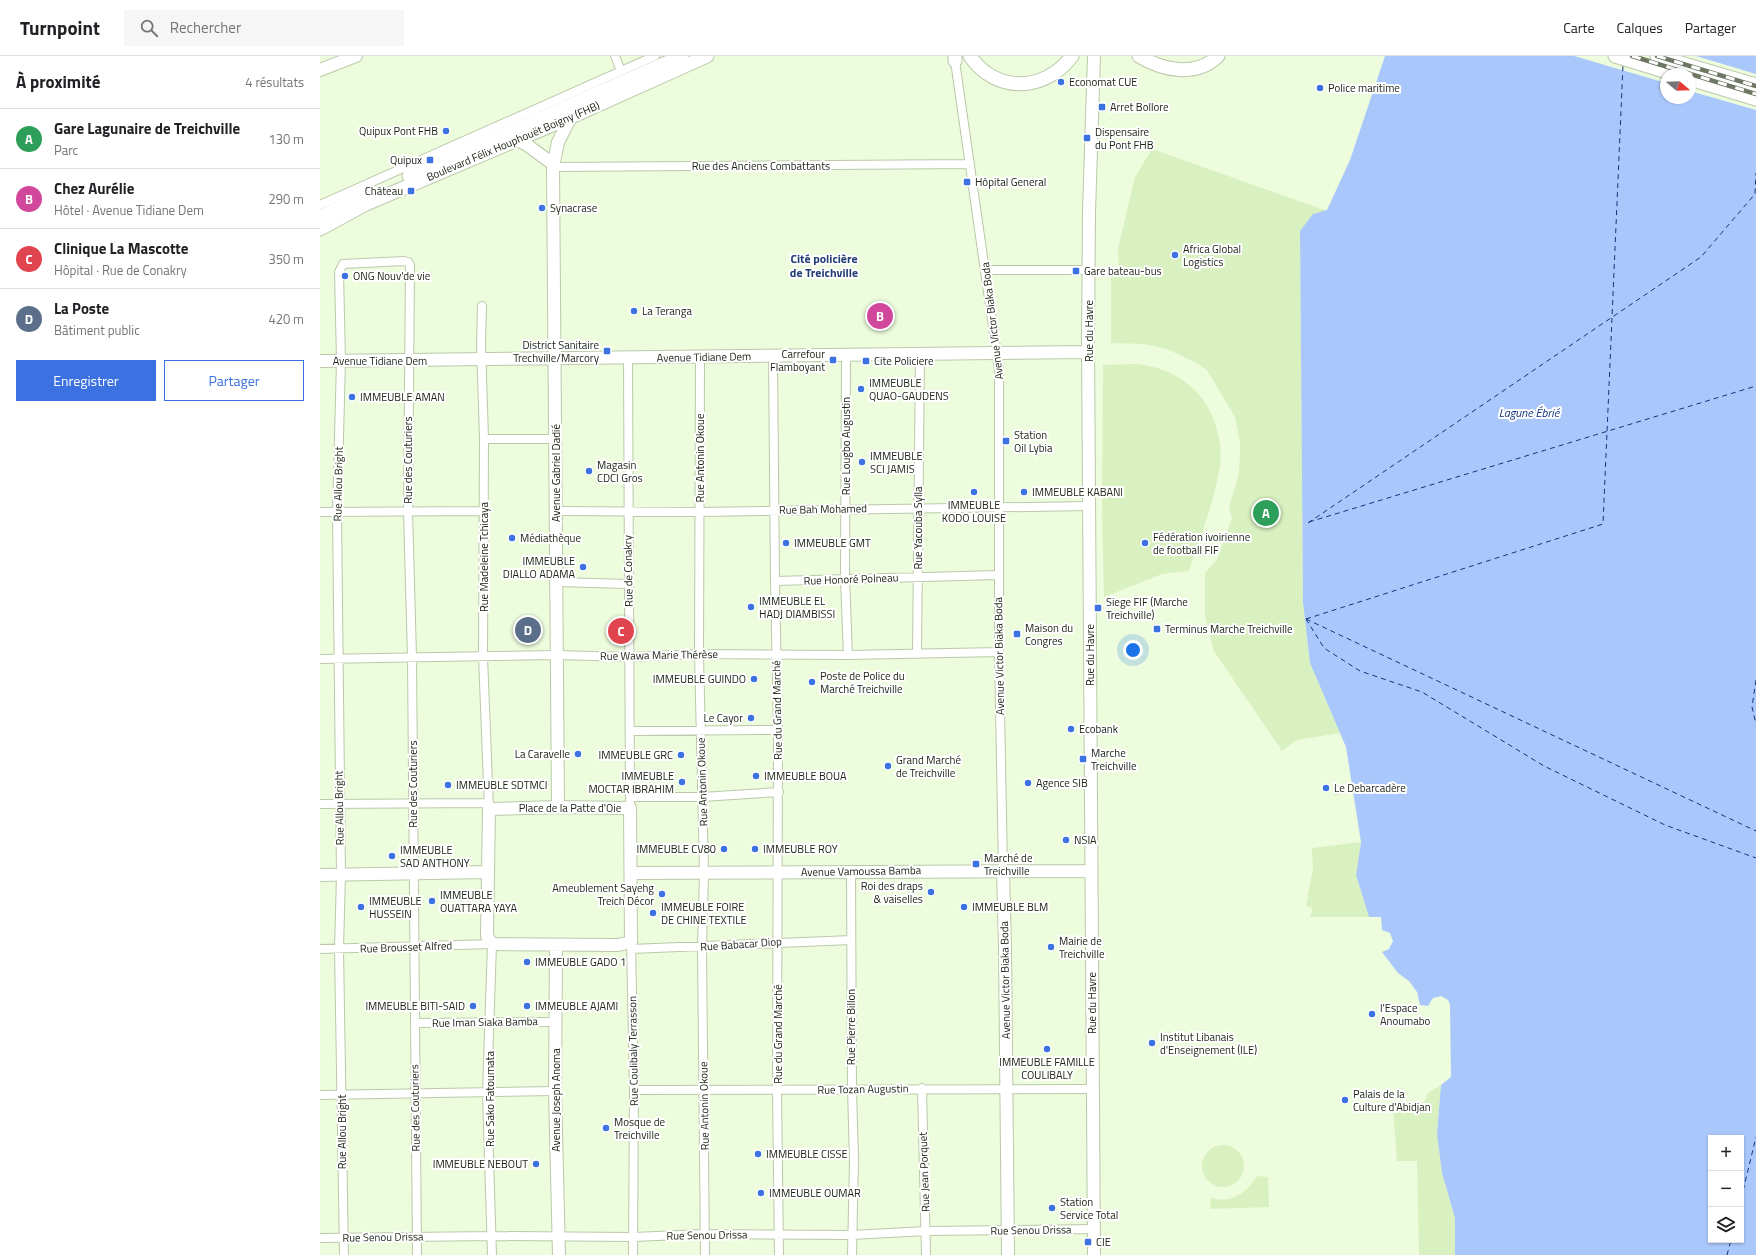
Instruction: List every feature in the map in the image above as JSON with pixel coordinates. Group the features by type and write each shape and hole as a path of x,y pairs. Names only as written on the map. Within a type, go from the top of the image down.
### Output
{"main road":[{"name":"Boulevard Félix Houphouët Boigny (FHB)","path":"320,218 363,196 682,56"},
{"name":"Boulevard Félix Houphouët Boigny (FHB)","path":"320,229 366,204 571,117 707,56"},
{"path":"970,56 984,72 996,79 1021,83 1033,83 1057,72 1072,56"},
{"path":"1139,56 1151,64 1169,69 1185,70 1201,66 1218,56"},
{"path":"1615,56 1660,70"},
{"path":"1657,56 1756,85"},
{"path":"1696,81 1756,99"}],"street":[{"path":"320,70 356,56"},
{"path":"615,56 621,70"},
{"name":"Boulevard Félix Houphouët Boigny (FHB)","path":"320,205 655,56"},
{"name":"Rue du Havre","path":"1094,56 1088,352 1094,1255"},
{"name":"Avenue Victor Biaka Boda","path":"955,58 998,353 1000,425 998,575 1008,1255"},
{"name":"Avenue Gabriel Dadié","path":"558,807 553,165 558,142 571,117"},
{"path":"517,140 527,145 553,165"},
{"name":"Rue des Anciens Combattants","path":"553,165 970,164"},
{"name":"Rue des Couturiers","path":"341,361 339,311 340,267 343,264 408,262 410,265 408,511 412,657 413,947 417,1255"},
{"path":"986,270 1089,270"},
{"name":"Rue Madeleine Tchicaya","path":"482,306 481,344 484,439 483,656 489,806"},
{"name":"Avenue Tidiane Dem","path":"320,361 1088,352"},
{"name":"Rue Yacouba Sylla","path":"917,654 917,507 920,354"},
{"name":"Rue du Grand Marché","path":"773,356 779,872 777,1090 779,1255"},
{"name":"Rue Lougbo Augustin","path":"846,356 845,578 848,655"},
{"name":"Rue Antonin Okoue","path":"700,357 699,654 704,872 702,947 705,1255"},
{"name":"Rue de Conakry","path":"628,358 630,802"},
{"name":"Rue Allou Bright","path":"341,361 337,512 339,804 341,875 339,949 344,1255"},
{"path":"484,439 556,439"},
{"name":"Rue Bah Mohamed","path":"556,512 700,512 917,507 1089,506"},
{"path":"320,512 484,511"},
{"name":"Rue Honoré Polneau","path":"775,581 998,575"},
{"path":"556,582 628,584"},
{"name":"Rue Wawa Marie Thérèse","path":"320,659 557,655 630,657 699,654 776,656 999,652"},
{"path":"630,731 700,729 778,730"},
{"path":"630,802 778,792"},
{"name":"Place de la Patte d'Oie","path":"489,806 558,807 630,802 632,873 631,946"},
{"path":"320,804 489,806 487,936 492,944 631,946"},
{"name":"Avenue Vamoussa Bamba","path":"632,873 1091,871"},
{"path":"320,875 413,875 487,872"},
{"name":"Rue Pierre Billon","path":"851,872 852,1089 854,1160 852,1255"},
{"name":"Rue Babacar Diop","path":"631,946 702,947 778,942 851,940"},
{"name":"Rue Brousset Alfred","path":"320,949 492,944"},
{"name":"Rue Sako Fatoumata","path":"492,944 487,1093 492,1255"},
{"name":"Avenue Joseph Anoma","path":"556,945 555,1091 559,1255"},
{"name":"Rue Coulibaly Terrasson","path":"631,946 634,1090 633,1255"},
{"name":"Rue Iman Siaka Bamba","path":"414,1023 490,1021 556,1022"},
{"name":"Rue Tozan Augustin","path":"634,1090 704,1091 922,1088 1093,1089"},
{"name":"Rue Jean Porquet","path":"922,1088 926,1255"},
{"path":"320,1094 341,1095 555,1091"},
{"name":"Rue Senou Drissa","path":"320,1238 492,1236 558,1238 705,1234 852,1235 926,1231 1094,1229"}],"green space":[{"path":"1152,149 1327,211 1300,231 1303,603 1310,663 1340,733 1297,740 1282,751 1214,651 1205,616 1205,573 1217,559 1232,518 1229,507 1238,477 1240,458 1240,442 1235,417 1207,370 1196,363 1167,349 1144,344 1111,343 1111,274 1119,270 1118,249 1135,177"},
{"path":"1136,364 1153,367 1168,372 1181,379 1203,400 1217,428 1221,459 1210,509 1189,571 1162,574 1104,597 1102,516 1103,365"},
{"path":"1346,785 1348,793 1334,796 1332,787"},
{"path":"1361,842 1356,875 1369,917 1310,917 1313,908 1306,906 1313,868 1312,848"},
{"path":"1441,1085 1437,1134 1442,1173 1455,1218 1455,1255 1419,1255 1417,1161 1397,1161 1393,1107 1424,1102 1428,1093"},
{"path":"1219,1145 1227,1145 1238,1151 1244,1162 1244,1170 1238,1181 1227,1187 1219,1187 1208,1181 1202,1170 1202,1162 1208,1151"},
{"path":"1257,1176 1268,1177 1269,1207 1210,1209 1211,1198 1225,1199 1238,1196 1253,1182"}],"water":[{"name":"Lagune Ébrié","path":"1385,56 1756,56 1756,1255 1455,1255 1455,1218 1442,1173 1437,1134 1441,1085 1451,1077 1450,1004 1448,1000 1441,996 1433,998 1428,1006 1420,1005 1417,992 1409,981 1398,973 1382,952 1389,949 1393,941 1390,933 1382,930 1381,917 1369,917 1356,875 1361,842 1346,747 1310,663 1303,603 1300,231 1313,214 1327,210 1350,160"}],"pier":[{"path":"1574,56 1696,56 1756,74 1756,110 1696,93 1696,68 1660,68 1660,81"}],"ferry route":[{"path":"1306,619 1603,524 1623,65"},
{"path":"1308,523 1701,257 1755,194 1756,173"},
{"path":"1309,522 1756,386"},
{"path":"1306,619 1324,648 1360,671 1422,692 1544,766 1665,825 1756,858"},
{"path":"1306,619 1756,831"},
{"path":"1756,680 1752,707 1756,724"},
{"path":"1744,1187 1756,1137"},
{"path":"1727,1255 1730,1243"}],"railway":[{"path":"1632,56 1756,94"},
{"path":"1657,56 1756,86"}],"place":[{"name":"Economat CUE","path":"1061,82"},
{"name":"Police maritime","path":"1320,88"},
{"name":"Arret Bollore","path":"1102,107"},
{"name":"Quipux Pont FHB","path":"446,131"},
{"name":"Dispensaire du Pont FHB","path":"1087,138"},
{"name":"Quipux","path":"430,160"},
{"name":"Hôpital General","path":"967,182"},
{"name":"Château","path":"411,191"},
{"name":"Synacrase","path":"542,208"},
{"name":"Africa Global Logistics","path":"1175,255"},
{"name":"Gare bateau-bus","path":"1076,271"},
{"name":"ONG Nouv'de vie","path":"345,276"},
{"name":"La Teranga","path":"634,311"},
{"name":"Chez Aurélie","path":"880,316"},
{"name":"District Sanitaire Trechville/Marcory","path":"607,351"},
{"name":"Carrefour Flamboyant","path":"833,360"},
{"name":"Cite Policiere","path":"866,361"},
{"name":"IMMEUBLE QUAO-GAUDENS","path":"861,389"},
{"name":"IMMEUBLE AMAN","path":"352,397"},
{"name":"Station Oil Lybia","path":"1006,441"},
{"name":"IMMEUBLE SCI JAMIS","path":"862,462"},
{"name":"Magasin CDCI Gros","path":"589,471"},
{"name":"IMMEUBLE KODO LOUISE","path":"974,492"},
{"name":"IMMEUBLE KABANI","path":"1024,492"},
{"name":"Gare Lagunaire de Treichville","path":"1266,513"},
{"name":"Médiathèque","path":"512,538"},
{"name":"IMMEUBLE GMT","path":"786,543"},
{"name":"Fédération ivoirienne de football FIF","path":"1145,543"},
{"name":"IMMEUBLE DIALLO ADAMA","path":"583,567"},
{"name":"IMMEUBLE EL HADJ DIAMBISSI","path":"751,607"},
{"name":"Siege FIF (Marche Treichville)","path":"1098,608"},
{"name":"Terminus Marche Treichville","path":"1157,629"},
{"name":"La Poste","path":"528,630"},
{"name":"Clinique La Mascotte","path":"621,631"},
{"name":"Maison du Congres","path":"1017,634"},
{"name":"IMMEUBLE GUINDO","path":"754,679"},
{"name":"Poste de Police du Marché Treichville","path":"812,682"},
{"name":"Le Cayor","path":"751,718"},
{"name":"Ecobank","path":"1071,729"},
{"name":"La Caravelle","path":"578,754"},
{"name":"IMMEUBLE GRC","path":"681,755"},
{"name":"Marche Treichville","path":"1083,759"},
{"name":"Grand Marché de Treichville","path":"888,766"},
{"name":"IMMEUBLE BOUA","path":"756,776"},
{"name":"IMMEUBLE MOCTAR IBRAHIM","path":"682,782"},
{"name":"Agence SIB","path":"1028,783"},
{"name":"IMMEUBLE SDTMCI","path":"448,785"},
{"name":"Le Debarcadère","path":"1326,788"},
{"name":"NSIA","path":"1066,840"},
{"name":"IMMEUBLE CV80","path":"724,849"},
{"name":"IMMEUBLE ROY","path":"755,849"},
{"name":"IMMEUBLE SAD ANTHONY","path":"392,856"},
{"name":"Marché de Treichville","path":"976,864"},
{"name":"Roi des draps & vaiselles","path":"931,892"},
{"name":"Ameublement Sayehg Treich Décor","path":"662,894"},
{"name":"IMMEUBLE OUATTARA YAYA","path":"432,901"},
{"name":"IMMEUBLE HUSSEIN","path":"361,907"},
{"name":"IMMEUBLE BLM","path":"964,907"},
{"name":"IMMEUBLE FOIRE DE CHINE TEXTILE","path":"653,913"},
{"name":"Mairie de Treichville","path":"1051,947"},
{"name":"IMMEUBLE GADO 1","path":"527,962"},
{"name":"IMMEUBLE BITI-SAID","path":"473,1006"},
{"name":"IMMEUBLE AJAMI","path":"527,1006"},
{"name":"l'Espace Anoumabo","path":"1372,1014"},
{"name":"Institut Libanais d'Enseignement (ILE)","path":"1152,1043"},
{"name":"IMMEUBLE FAMILLE COULIBALY","path":"1047,1049"},
{"name":"Palais de la Culture d'Abidjan","path":"1345,1100"},
{"name":"Mosque de Treichville","path":"606,1128"},
{"name":"IMMEUBLE CISSE","path":"758,1154"},
{"name":"IMMEUBLE NEBOUT","path":"536,1164"},
{"name":"IMMEUBLE OUMAR","path":"761,1193"},
{"name":"Station Service Total","path":"1052,1208"},
{"name":"CIE","path":"1088,1242"}],"district":[{"name":"Cité policière de Treichville","path":"824,266"}]}
